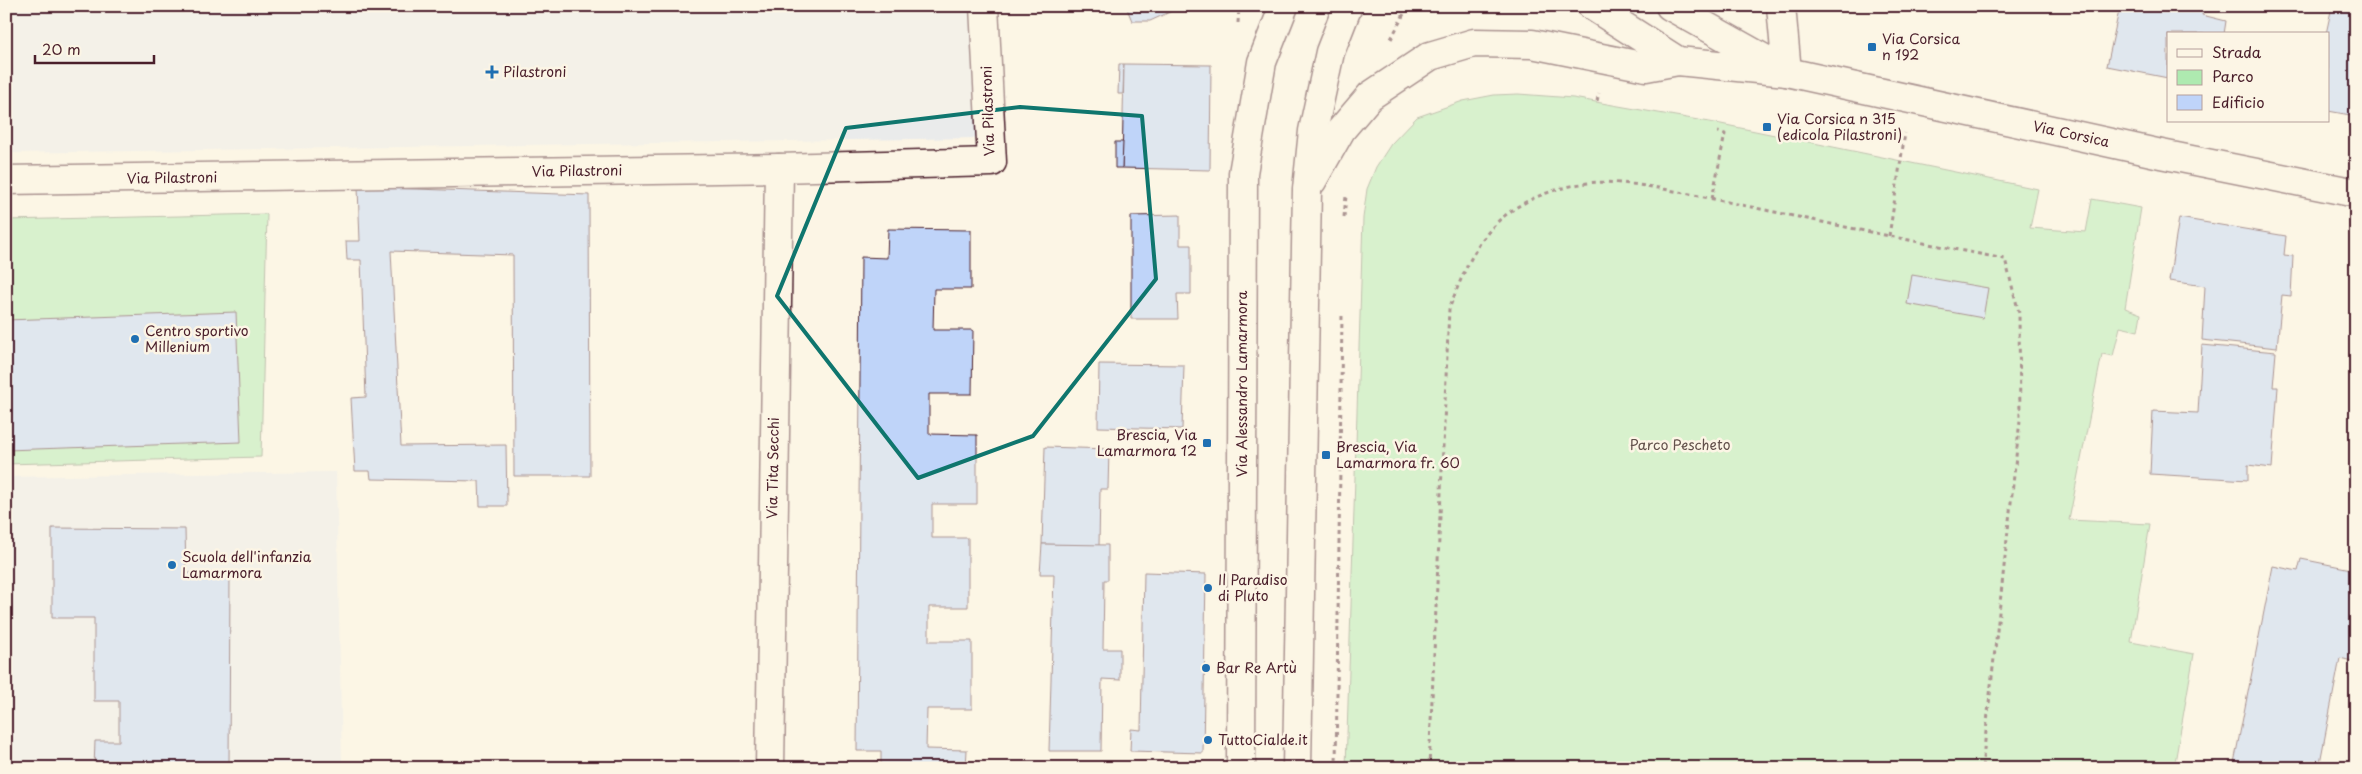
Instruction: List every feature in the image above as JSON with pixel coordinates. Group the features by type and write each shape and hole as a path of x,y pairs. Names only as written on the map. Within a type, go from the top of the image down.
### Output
{"main road":[{"name":"Via Pilastroni","path":"6,180 779,168 992,162 984,6"},
{"name":"Via Alessandro Lamarmora","path":"1241,768 1243,174 1262,62 1284,6"},
{"path":"1297,768 1307,189 1313,131 1328,60 1348,6"},
{"name":"Via Corsica","path":"1592,6 1678,61 1787,72 1910,100 2356,193"},
{"name":"Via Corsica","path":"1670,6 1787,72"},
{"path":"1781,6 1787,72"},
{"path":"1307,189 1341,130 1370,96 1430,56 1474,43 1532,44 1646,67 1678,61"},
{"name":"Via Tita Secchi","path":"770,768 779,168"}],"path":[{"path":"1401,18 1408,6"},
{"path":"1889,236 1910,100"},
{"path":"1712,199 1725,134 1718,132"},
{"path":"1429,768 1449,309 1462,275 1484,237 1513,209 1548,193 1589,183 1625,184 1712,199 2005,259 2019,313 2020,420 1982,768"},
{"path":"1344,220 1348,189"},
{"path":"1336,768 1342,310"}],"highlighted area":[{"path":"1020,107 1142,116 1156,279 1033,436 918,478 777,296 846,128"}],"shaded area":[{"name":"Pilastroni","path":"6,6 976,6 979,138 6,153"},
{"name":"Scuola dell'infanzia Lamarmora","path":"336,472 342,768 6,768 6,477"}],"green space":[{"name":"Parco Pescheto","path":"1518,94 1573,98 1721,124 2038,189 2030,228 2086,232 2092,199 2141,208 2125,308 2141,314 2138,331 2120,327 2113,356 2102,354 2069,520 2150,524 2131,642 2194,654 2174,768 1346,768 1363,218 1367,189 1376,167 1391,144 1417,117 1463,101 1494,95"},
{"name":"Centro sportivo Millenium","path":"267,214 261,457 6,464 6,220"}],"building":[{"path":"1126,6 1183,6 1150,21 1132,21"},
{"path":"2120,6 2204,6 2202,15 2226,21 2224,32 2167,32 2167,78 2107,66"},
{"path":"2332,6 2356,6 2356,116 2330,111 2330,32 2326,32"},
{"path":"1119,64 1124,64 1123,94 1118,94"},
{"path":"1124,64 1211,65 1210,170 1122,168"},
{"path":"1115,142 1123,142 1122,168 1115,168"},
{"path":"358,187 589,195 590,476 514,476 513,255 391,251 401,446 506,445 507,506 480,506 479,481 371,479 370,471 355,471 351,398 366,397 361,260 347,260 346,241 360,241"},
{"path":"1180,215 1180,245 1191,245 1191,294 1177,294 1178,319 1131,319 1131,216"},
{"path":"2179,218 2286,236 2284,255 2293,256 2291,296 2282,295 2277,348 2202,340 2205,286 2169,281"},
{"path":"888,229 971,230 971,289 934,289 933,330 973,330 972,394 929,394 929,434 977,435 977,504 932,504 932,538 968,538 968,607 929,607 929,641 972,641 972,709 927,709 926,749 967,750 966,768 881,768 881,751 857,751 861,257 887,258"},
{"path":"1912,275 1988,288 1983,318 1907,304"},
{"path":"236,312 241,442 6,450 6,320"},
{"path":"2202,345 2276,352 2273,387 2278,387 2272,468 2248,465 2248,480 2150,474 2153,411 2198,413"},
{"path":"1099,364 1184,365 1182,429 1098,427"},
{"path":"1045,447 1109,449 1108,489 1100,489 1099,546 1042,544"},
{"path":"52,528 185,529 186,573 230,573 229,768 94,768 95,741 119,741 119,701 94,701 94,618 52,618"},
{"path":"1042,544 1108,545 1108,580 1104,580 1103,649 1120,649 1120,680 1102,679 1101,751 1049,751 1054,574 1040,574"},
{"path":"2301,559 2356,570 2356,662 2340,658 2319,768 2233,768 2273,566 2298,571"},
{"path":"1144,572 1206,574 1203,753 1130,751 1131,729 1141,730"}],"place":[{"name":"Via Corsica n 192","path":"1872,47"},
{"name":"Pilastroni","path":"492,72"},
{"name":"Via Corsica n 315 (edicola Pilastroni)","path":"1767,127"},
{"name":"Centro sportivo Millenium","path":"135,339"},
{"name":"Brescia, Via Lamarmora 12","path":"1207,443"},
{"name":"Brescia, Via Lamarmora fr. 60","path":"1326,455"},
{"name":"Scuola dell'infanzia Lamarmora","path":"172,565"},
{"name":"Il Paradiso di Pluto","path":"1208,588"},
{"name":"Bar Re Artù","path":"1206,668"},
{"name":"TuttoCialde.it","path":"1208,740"}]}
